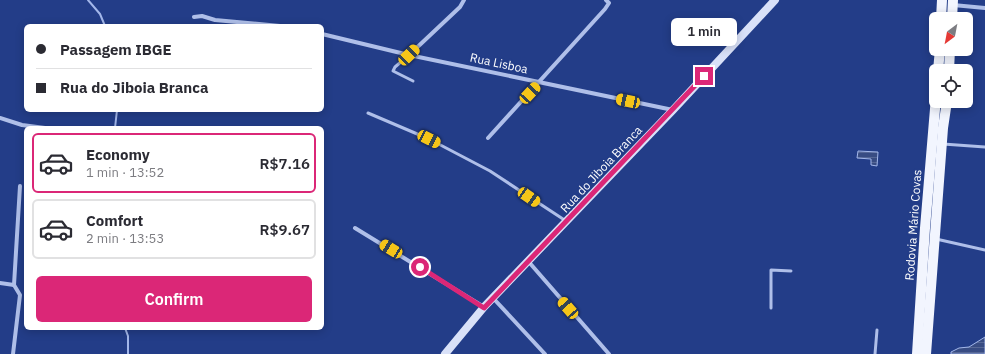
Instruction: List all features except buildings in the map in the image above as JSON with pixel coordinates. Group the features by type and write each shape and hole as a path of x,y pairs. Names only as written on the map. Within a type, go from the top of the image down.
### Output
{"main road":[{"name":"Rua do Jiboia Branca","path":"445,354 493,298 673,110 775,0"},
{"path":"941,12 942,0"},
{"name":"Rodovia Mário Covas","path":"917,354 925,228 935,108"},
{"name":"Rodovia Mário Covas","path":"926,354 942,144 946,108"}],"street":[{"path":"409,55 460,7 464,0"},
{"path":"488,138 605,9 608,3 606,0"},
{"path":"952,3 985,8"},
{"path":"194,17 202,16 215,20 258,24"},
{"name":"Rua Lisboa","path":"324,34 409,55 673,110"},
{"path":"0,118 30,126"},
{"path":"13,354 20,295 14,285 20,186"},
{"path":"355,228 484,308"},
{"path":"528,261 609,354"},
{"path":"0,283 14,285"},
{"path":"493,298 545,354"}],"lane":[{"path":"409,55 395,67 393,71 413,81"},
{"path":"368,113 429,139 490,171 567,222"},
{"path":"942,144 985,147"},
{"path":"935,239 985,250"},
{"path":"771,308 771,270 791,271"},
{"path":"875,354 877,330"}],"water":[{"path":"858,151 878,152 877,166 871,165 871,159 857,158"},
{"path":"985,337 985,354 951,354 951,352 959,348 969,347"}],"waterway":[{"path":"88,0 100,14 104,24"},
{"path":"115,126 117,112"},
{"path":"126,330 128,336 128,354"}],"route":[{"path":"420,267 484,308 704,76"}]}
